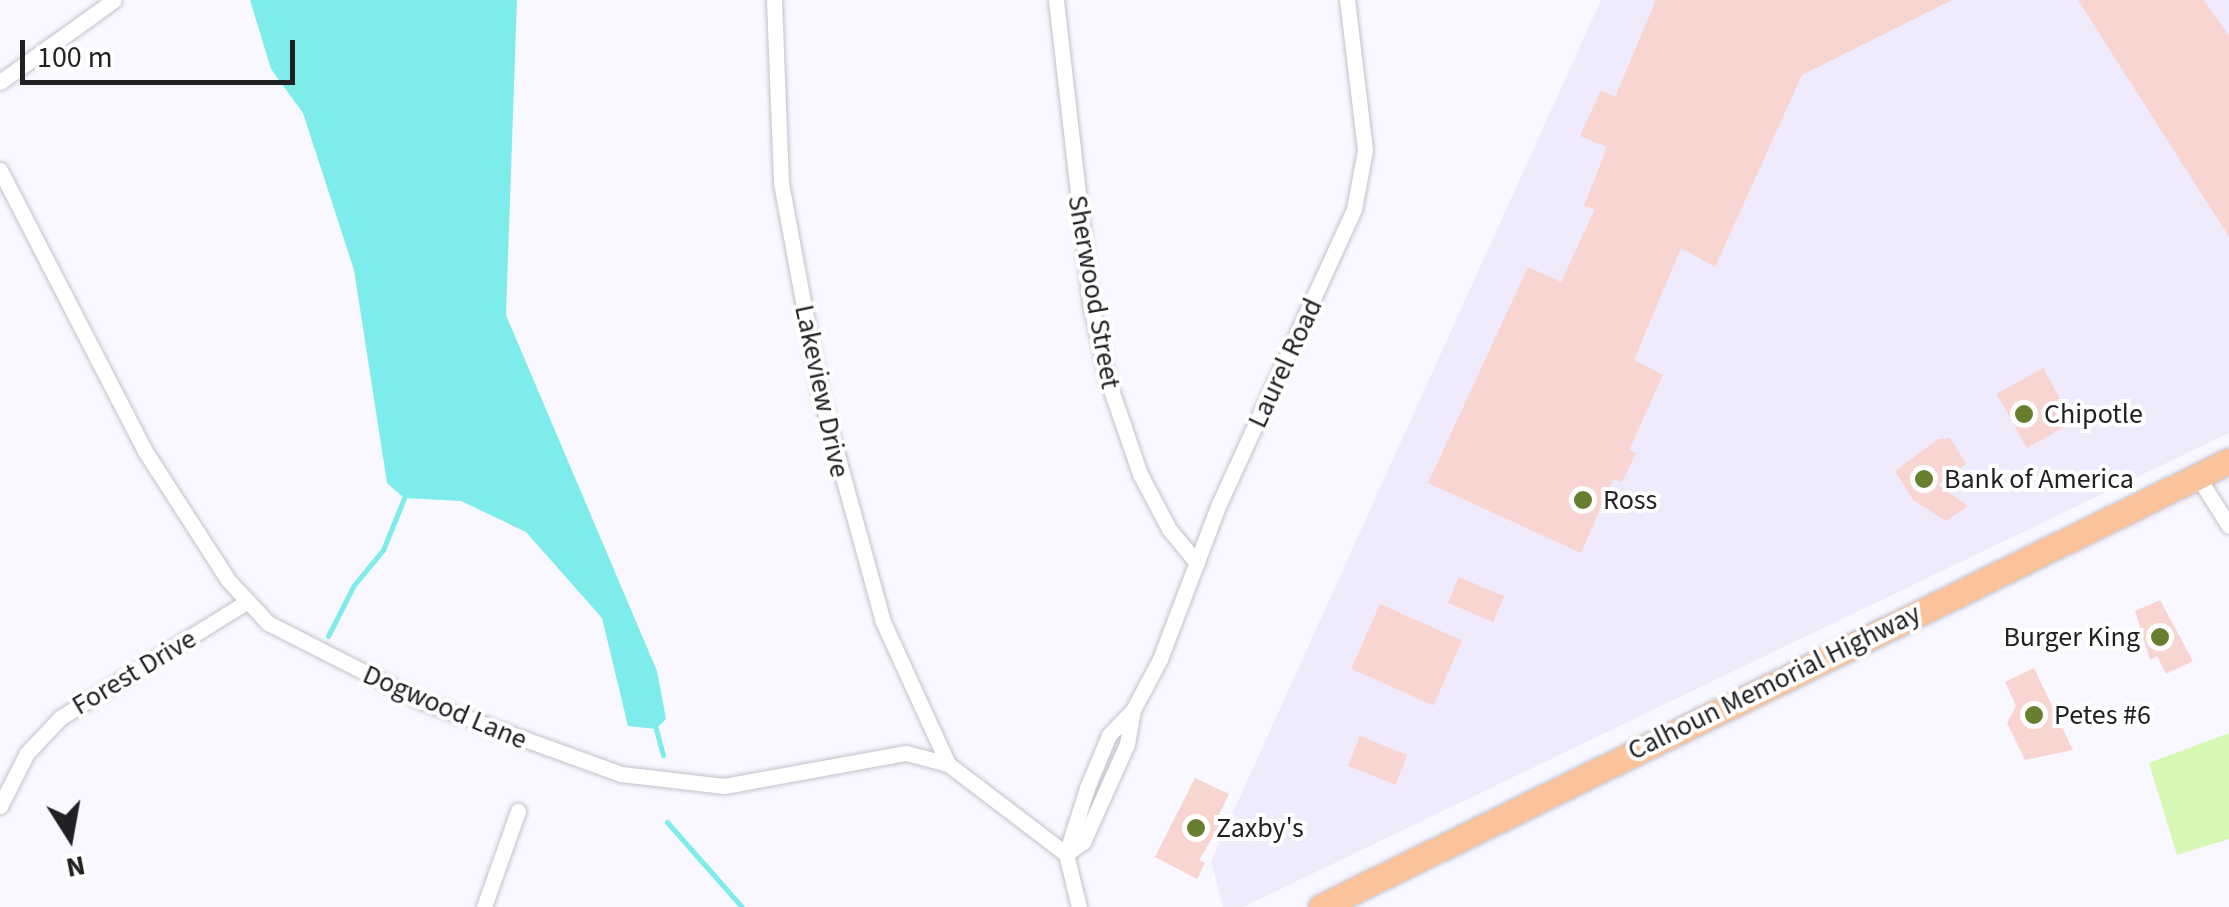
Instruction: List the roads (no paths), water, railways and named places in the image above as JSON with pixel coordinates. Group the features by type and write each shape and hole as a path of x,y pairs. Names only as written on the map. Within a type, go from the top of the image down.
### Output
{"highway":[{"name":"Calhoun Memorial Highway","path":"1321,907 2229,461"}],"street":[{"path":"0,82 114,0"},
{"name":"Lakeview Drive","path":"774,0 781,182 820,393 883,622 948,764"},
{"name":"Sherwood Street","path":"1056,0 1091,306 1107,378 1140,474 1168,528 1196,563"},
{"name":"Laurel Road","path":"1066,854 1083,842 1127,744 1133,710 1354,209 1365,150 1347,0"},
{"name":"Dogwood Lane","path":"0,170 145,450 248,601 268,623 422,702 621,774 724,786 906,753 948,764 1066,854"},
{"path":"2198,476 2229,526"},
{"name":"Forest Drive","path":"0,806 27,753 60,718 248,601"},
{"path":"484,907 518,810"},
{"path":"1066,854 1079,907"}],"water":[{"path":"250,0 517,0 506,315 657,671 666,719 656,729 628,726 602,618 526,532 461,501 404,498 387,483 354,270 303,113 271,69"}],"waterway":[{"path":"328,636 354,585 383,550 404,498"},
{"path":"656,729 663,755"},
{"path":"667,822 742,907"}],"place":[{"name":"Chipotle","path":"2024,414"},
{"name":"Bank of America","path":"1924,479"},
{"name":"Ross","path":"1583,500"},
{"name":"Burger King","path":"2160,637"},
{"name":"Petes #6","path":"2034,715"},
{"name":"Zaxby's","path":"1196,828"}]}
